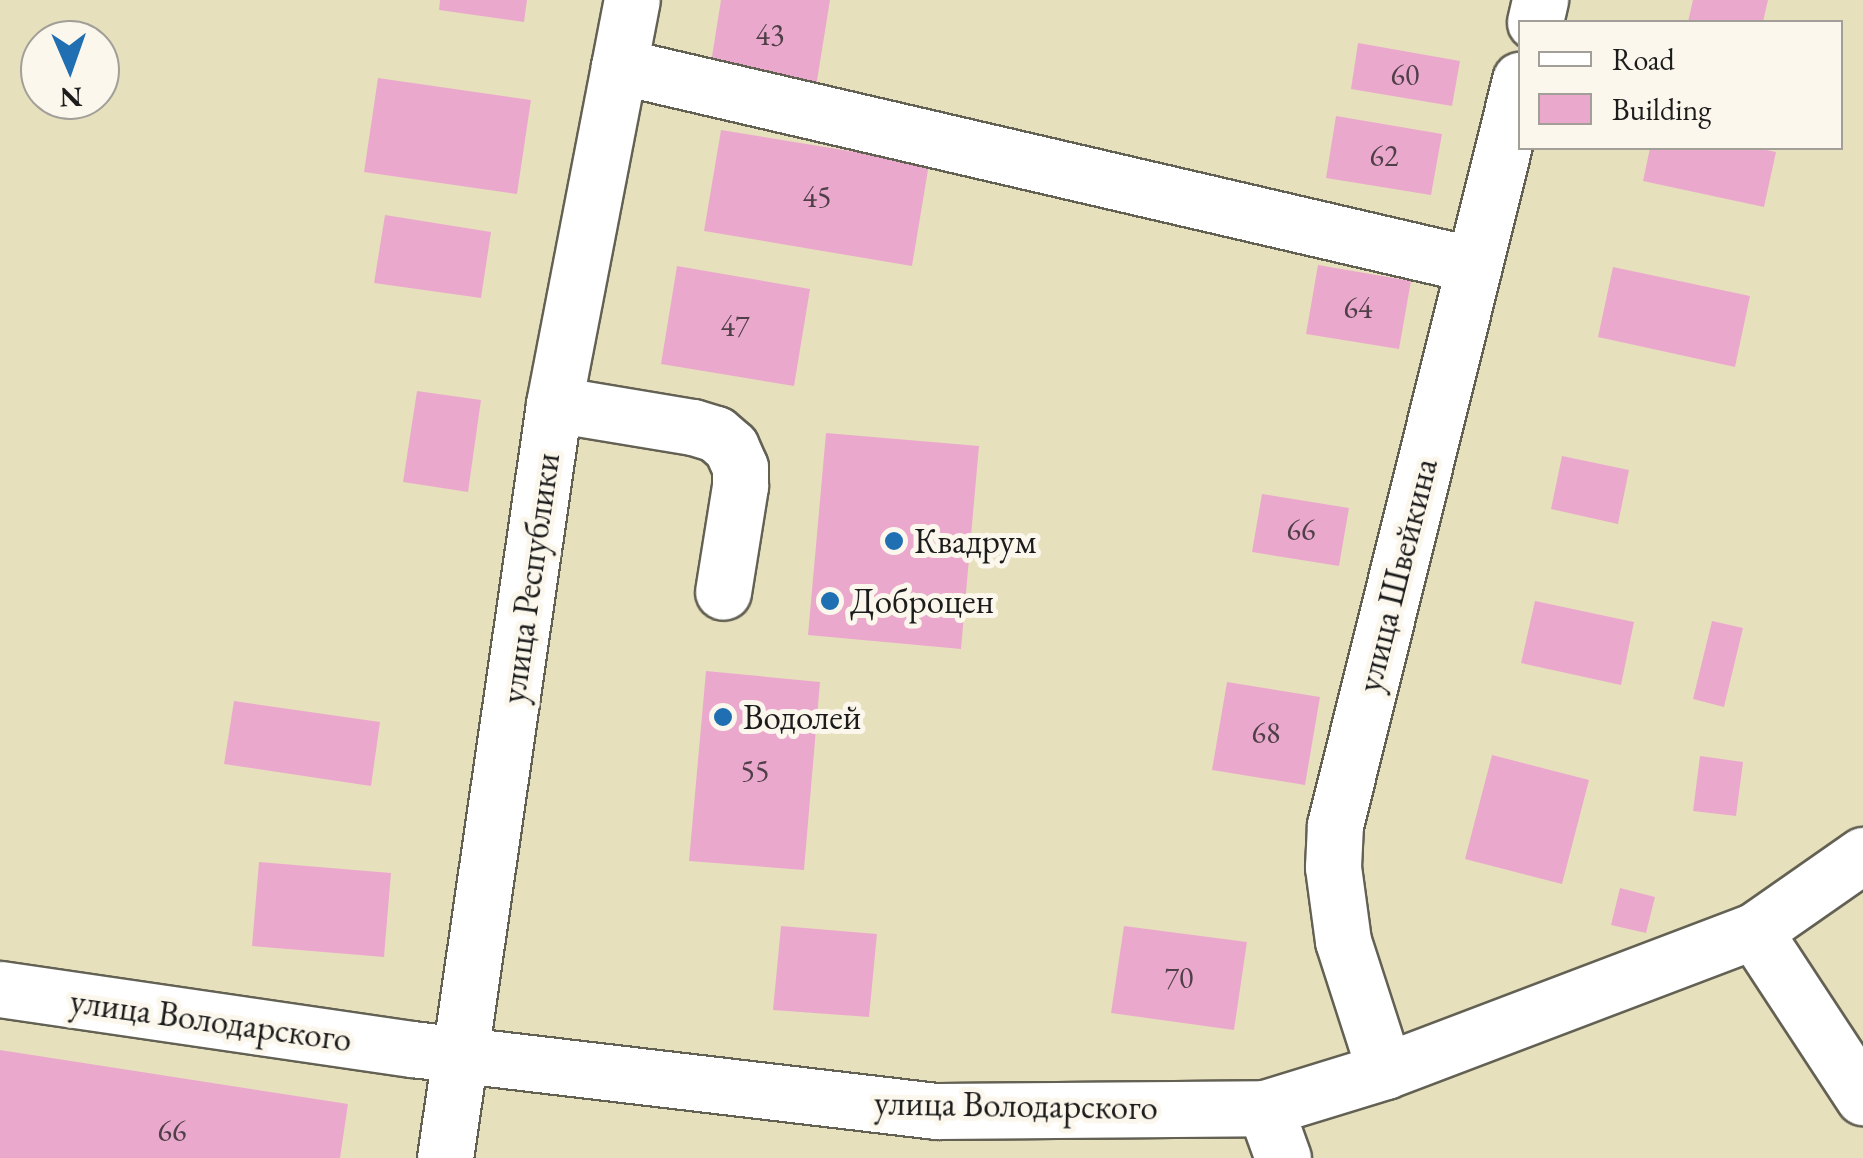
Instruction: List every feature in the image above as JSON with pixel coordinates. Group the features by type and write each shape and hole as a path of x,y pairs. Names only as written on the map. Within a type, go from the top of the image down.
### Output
{"street":[{"name":"улица Республики","path":"446,1158 554,404 632,0"},
{"path":"619,66 1474,265"},
{"name":"улица Швейкина","path":"1385,1071 1343,941 1333,867 1336,825 1518,88"},
{"path":"554,404 693,427 716,434 731,447 740,467 740,486 723,592"},
{"name":"улица Володарского","path":"0,989 463,1054 936,1111 1274,1133 1385,1071 1754,931 1863,855"},
{"path":"1754,931 1863,1098"}],"building":[{"path":"440,0 527,0 524,22 439,10"},
{"path":"721,0 830,0 816,87 710,69"},
{"path":"1693,0 1768,0 1763,20 1688,20"},
{"path":"1358,43 1460,61 1452,106 1351,89"},
{"path":"378,78 531,100 517,194 364,172"},
{"path":"1336,116 1442,134 1431,195 1326,178"},
{"path":"721,130 929,164 912,266 704,231"},
{"path":"1650,150 1776,152 1764,207 1643,181"},
{"path":"385,215 491,232 481,298 374,283"},
{"path":"1318,265 1411,281 1399,349 1306,334"},
{"path":"677,266 810,289 794,386 661,364"},
{"path":"1613,267 1750,296 1735,367 1598,337"},
{"path":"417,391 481,400 468,492 403,482"},
{"name":"Квадрум","path":"826,433 979,446 961,649 808,635"},
{"path":"1562,456 1629,470 1618,524 1551,509"},
{"path":"1262,494 1349,508 1339,566 1252,552"},
{"path":"1535,601 1634,622 1621,685 1521,663"},
{"path":"1712,621 1743,628 1724,707 1693,699"},
{"path":"706,671 820,682 804,870 689,861"},
{"path":"1227,682 1320,697 1305,785 1212,770"},
{"path":"234,701 380,722 371,786 224,764"},
{"path":"1492,755 1589,780 1562,884 1465,859"},
{"path":"1700,756 1743,762 1736,816 1693,811"},
{"path":"259,862 391,873 384,957 252,946"},
{"path":"1620,888 1655,897 1646,933 1611,925"},
{"path":"781,926 877,934 869,1017 773,1010"},
{"path":"1124,926 1247,942 1234,1030 1111,1013"},
{"path":"0,1050 348,1104 340,1158 0,1158"}],"place":[{"name":"Квадрум","path":"894,541"},
{"name":"Доброцен","path":"830,601"},
{"name":"Водолей","path":"723,717"}]}
